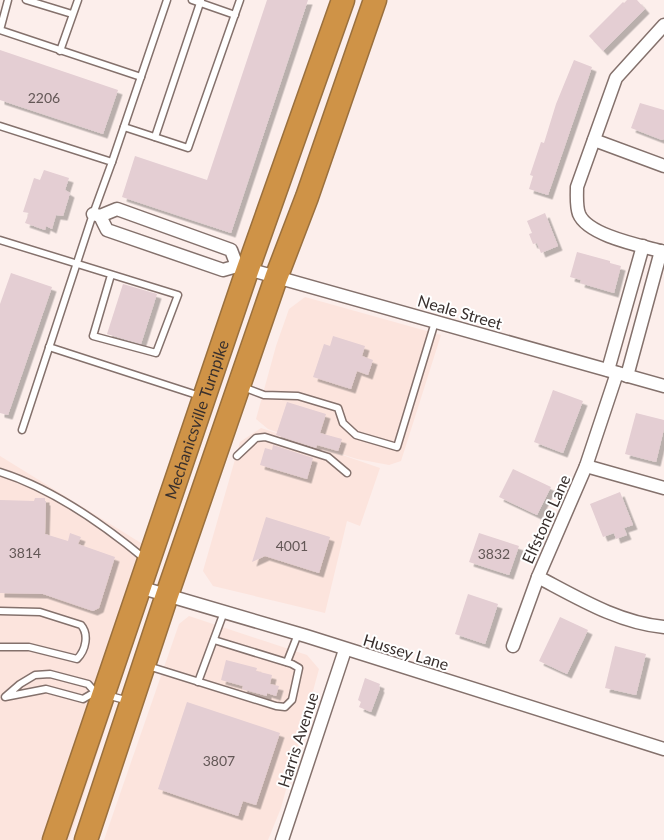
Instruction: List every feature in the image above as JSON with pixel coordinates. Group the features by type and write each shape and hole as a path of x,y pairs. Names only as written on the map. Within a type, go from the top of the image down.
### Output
{"highway":[{"name":"Mechanicsville Turnpike","path":"54,840 99,692 139,587 204,397 242,268 343,0"},
{"name":"Mechanicsville Turnpike","path":"86,840 167,595 276,278 307,197 375,0"}],"street":[{"path":"617,373 663,251 604,234 587,225 580,215 576,200 577,187 616,78 664,25"},
{"path":"594,140 664,166"},
{"path":"97,215 116,209 231,250 242,268"},
{"name":"Neale Street","path":"97,215 107,230 223,270 242,268 664,386"},
{"path":"617,373 643,246"},
{"name":"Elfstone Lane","path":"617,373 586,466 538,577 623,619 664,627"},
{"path":"586,466 664,488"},
{"path":"513,646 538,577"},
{"name":"Hussey Lane","path":"139,587 298,634 664,749"},
{"name":"Harris Avenue","path":"282,840 345,650"}],"lane":[{"path":"8,0 0,30 141,77"},
{"path":"26,0 72,14"},
{"path":"60,51 78,0"},
{"path":"22,430 77,265 97,215 112,162 167,0"},
{"path":"192,0 201,1 235,15"},
{"path":"124,127 188,148 240,0"},
{"path":"155,137 201,1"},
{"path":"0,126 112,162"},
{"path":"0,240 178,295 156,353 93,336 110,275"},
{"path":"239,386 264,395 298,396 338,408 343,423 356,435 397,447 435,322"},
{"path":"49,347 204,397"},
{"path":"237,456 256,438 265,437 328,457 347,473"},
{"path":"0,472 24,480 86,516 125,542 148,561"},
{"path":"0,611 40,612 81,625 85,630 86,639 81,655 78,658 29,647 0,647"},
{"path":"198,682 224,612"},
{"path":"287,662 298,634"},
{"path":"144,665 276,706 285,707 292,700 299,668 287,662 214,640"},
{"path":"3,700 20,684 35,675 50,674 88,684 99,692 132,702"},
{"path":"3,700 46,689 84,698 99,692"}],"shaded area":[{"path":"305,297 441,335 401,461 389,465 357,459 322,448 380,468 360,526 347,521 325,613 213,586 203,571 240,442 261,428 318,447 268,429 256,419 276,346 289,309"},
{"path":"0,456 162,556 69,840 0,840"},
{"path":"189,616 307,655 319,669 281,808 268,840 104,840 179,624"}],"building":[{"path":"267,0 308,0 231,233 122,197 135,156 207,180"},
{"path":"627,0 637,0 645,9 603,51 589,36"},
{"path":"0,50 118,90 103,134 0,100"},
{"path":"574,60 592,67 548,195 529,189 533,176 530,175 541,142 544,143 556,104"},
{"path":"640,103 664,110 664,139 662,140 631,128"},
{"path":"44,170 69,178 65,190 70,193 63,216 56,215 52,229 46,226 45,230 25,223 29,213 23,212 34,178 40,180"},
{"path":"545,213 558,246 541,253 537,243 533,244 529,234 532,233 527,221"},
{"path":"577,252 621,266 614,293 580,283 581,280 570,277"},
{"path":"11,273 52,287 8,415 0,413 0,304"},
{"path":"123,284 157,294 141,344 107,334"},
{"path":"333,336 365,346 362,356 373,360 368,375 357,371 351,389 313,377 324,344 330,346"},
{"path":"553,390 583,401 563,453 534,442"},
{"path":"287,402 326,414 320,433 342,439 338,451 317,445 316,448 276,435"},
{"path":"636,413 664,420 664,429 656,462 625,454"},
{"path":"273,445 313,458 307,479 260,465 265,448 272,450"},
{"path":"513,469 551,487 537,515 499,497"},
{"path":"620,492 633,525 624,528 627,535 616,539 614,533 603,537 590,504"},
{"path":"35,498 45,498 46,501 45,534 68,541 70,533 81,537 78,544 115,557 99,608 93,611 43,594 0,593 0,500 34,501"},
{"path":"266,517 330,537 319,573 265,556 252,562"},
{"path":"479,533 519,546 509,575 469,562"},
{"path":"468,594 498,604 485,644 455,634"},
{"path":"560,617 588,630 567,674 539,661"},
{"path":"615,646 646,654 636,695 605,688"},
{"path":"226,660 257,668 256,671 272,675 270,684 279,686 276,696 267,693 267,696 242,689 243,686 221,680"},
{"path":"365,678 380,684 371,712 359,707 361,702 358,700"},
{"path":"187,702 280,733 256,805 243,801 238,816 158,789"}]}
